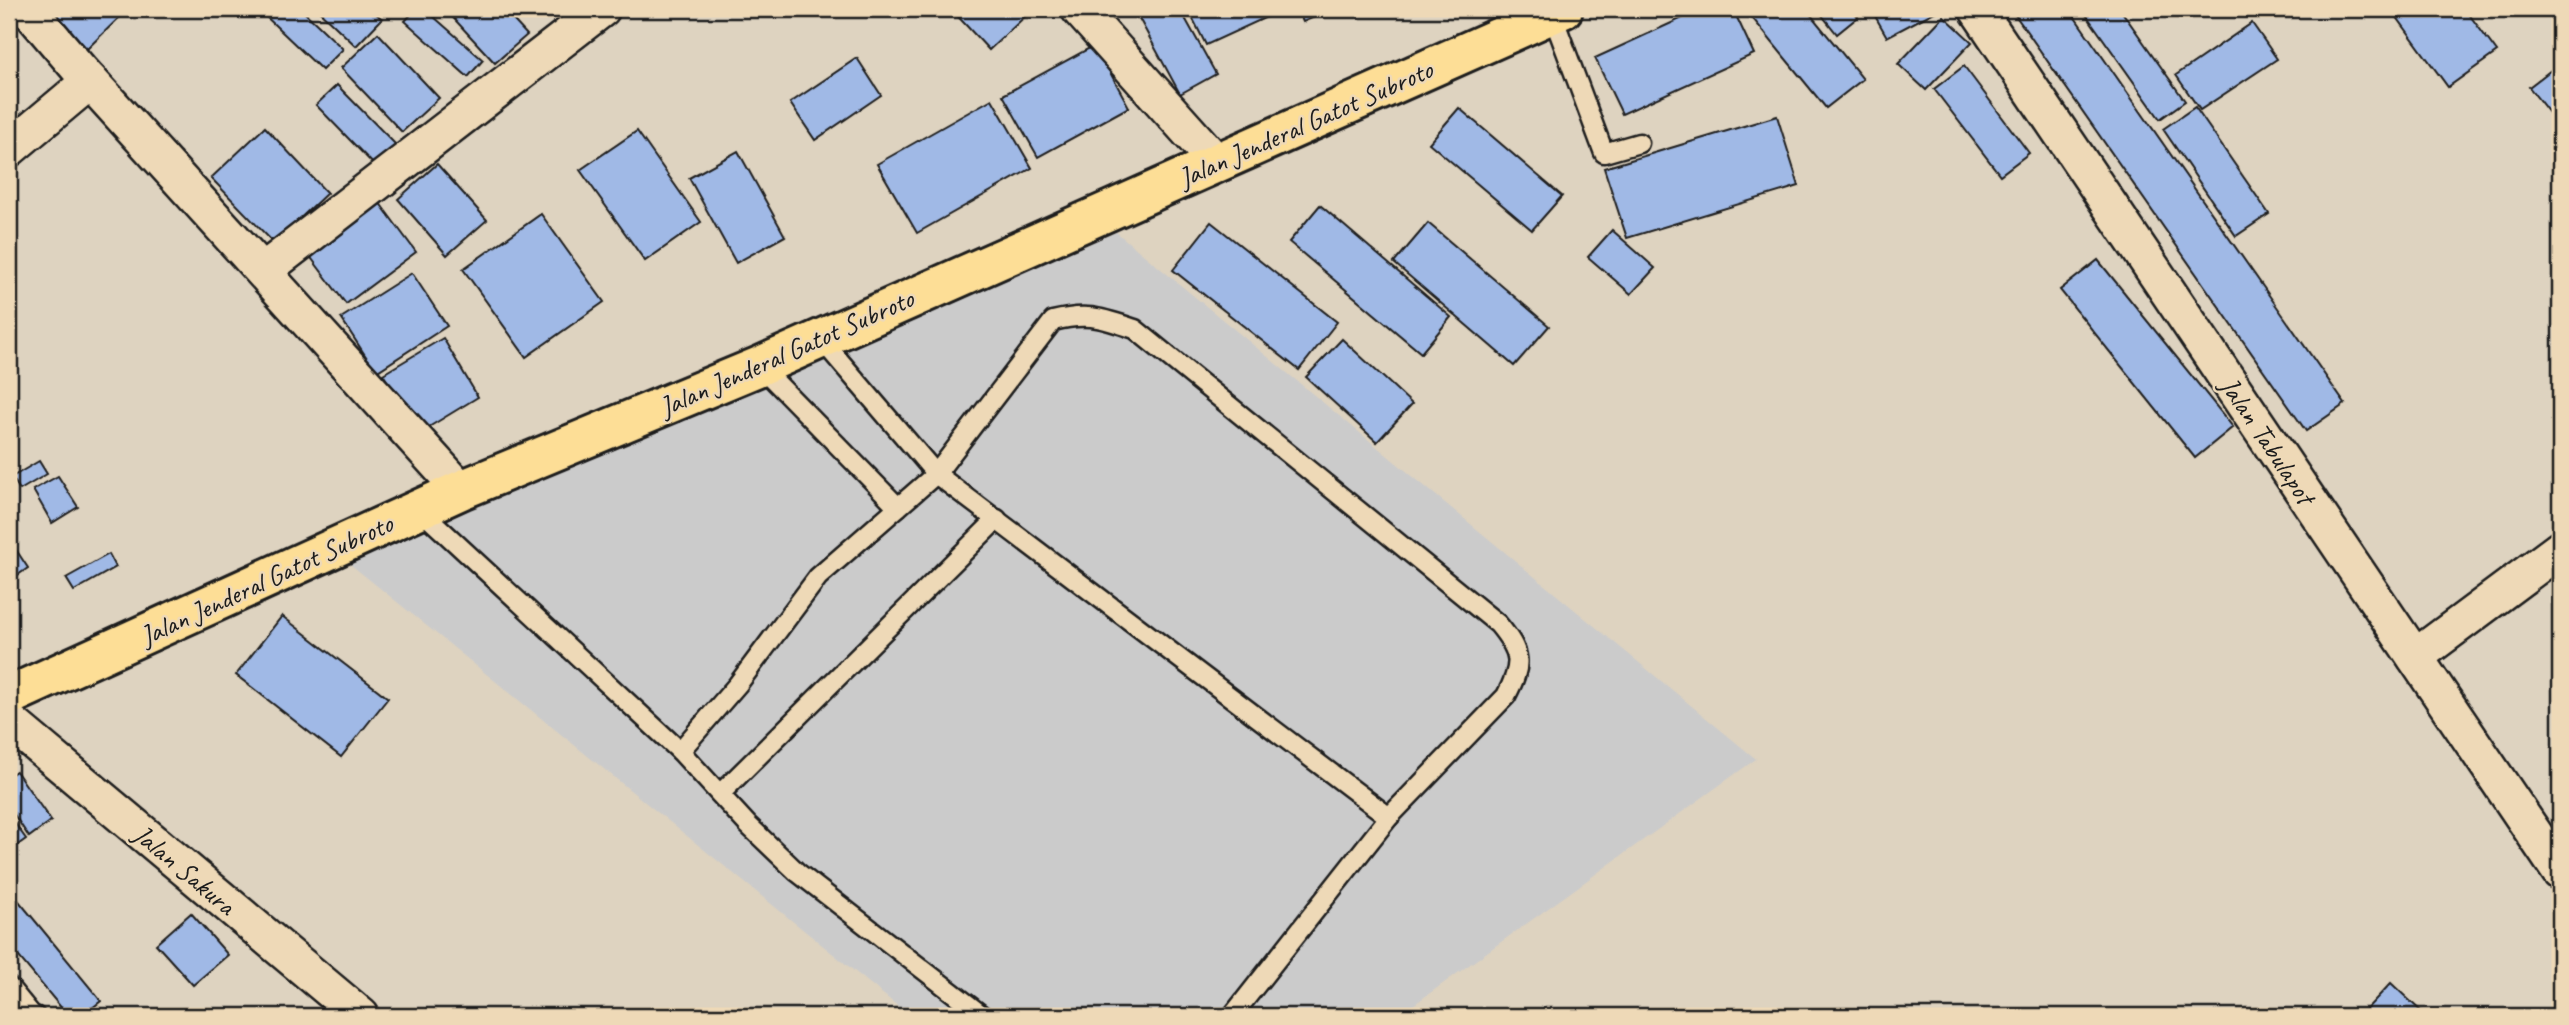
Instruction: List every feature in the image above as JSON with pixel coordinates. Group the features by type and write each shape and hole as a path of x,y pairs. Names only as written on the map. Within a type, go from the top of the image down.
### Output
{"highway":[{"name":"Jalan Jenderal Gatot Subroto","path":"9,696 461,490 760,366 1558,11"}],"street":[{"path":"28,9 461,490"},
{"path":"263,271 602,9"},
{"path":"1079,9 1216,162"},
{"name":"Jalan Tabulapot","path":"1977,9 2560,872"},
{"path":"9,149 90,80"},
{"path":"2415,657 2560,549"},
{"name":"Jalan Sakura","path":"9,721 360,1016"}],"lane":[{"path":"1558,11 1604,153 1639,143"},
{"path":"680,751 738,684 818,577 936,474 1054,321 1078,315 1100,317 1135,329 1499,624 1511,640 1520,662 1506,696 1389,817 1232,1016"},
{"path":"820,338 936,474 1389,817"},
{"path":"760,366 898,508"},
{"path":"419,509 680,751 748,825 797,872 984,1016"},
{"path":"720,794 998,519"},
{"path":"9,987 35,1016"}],"shaded area":[{"path":"1116,232 1756,759 1398,1016 910,1016 345,560"}],"building":[{"path":"50,9 128,9 87,49"},
{"path":"258,9 301,9 343,49 322,70"},
{"path":"317,9 371,9 382,19 356,46"},
{"path":"416,9 425,9 483,60 468,77 405,21"},
{"path":"445,9 503,9 527,35 495,63"},
{"path":"951,9 1033,9 989,50"},
{"path":"1134,9 1180,9 1216,74 1180,94"},
{"path":"1188,9 1284,9 1206,45"},
{"path":"1297,9 1333,9 1303,22"},
{"path":"1702,9 1733,9 1754,54 1622,114 1595,58"},
{"path":"1745,9 1806,9 1863,79 1826,108"},
{"path":"1817,9 1852,9 1858,17 1837,34"},
{"path":"1871,9 1940,9 1887,37"},
{"path":"2011,9 2069,9 2345,404 2306,431"},
{"path":"2082,9 2120,9 2185,101 2160,119"},
{"path":"2391,9 2465,9 2497,52 2448,87"},
{"path":"1944,16 1972,42 1926,90 1898,64"},
{"path":"2252,23 2277,59 2200,110 2176,75"},
{"path":"378,33 439,98 402,132 341,68"},
{"path":"1095,45 1129,107 1038,157 1003,95"},
{"path":"857,58 881,95 815,140 790,103"},
{"path":"2560,63 2560,127 2529,87"},
{"path":"1964,66 2029,153 2000,175 1934,89"},
{"path":"337,85 400,149 379,170 316,105"},
{"path":"992,99 1032,168 917,233 877,164"},
{"path":"2195,107 2269,214 2236,236 2163,129"},
{"path":"1459,108 1562,196 1532,230 1429,143"},
{"path":"1777,116 1799,186 1627,238 1604,168"},
{"path":"265,127 327,193 274,243 211,178"},
{"path":"637,131 701,222 645,261 580,170"},
{"path":"738,151 785,236 736,263 689,178"},
{"path":"437,164 487,220 447,255 398,199"},
{"path":"379,202 416,252 346,304 309,255"},
{"path":"1320,205 1451,317 1421,353 1289,242"},
{"path":"541,214 604,302 526,357 463,269"},
{"path":"1211,222 1337,322 1299,370 1173,270"},
{"path":"1428,223 1549,326 1514,366 1394,263"},
{"path":"1612,230 1655,268 1631,294 1588,257"},
{"path":"2098,260 2233,427 2195,458 2060,290"},
{"path":"412,273 447,326 376,372 341,318"},
{"path":"443,338 478,397 419,433 383,374"},
{"path":"1342,339 1412,404 1377,442 1306,377"},
{"path":"39,461 47,474 20,490 12,477"},
{"path":"58,476 78,507 52,523 33,490"},
{"path":"9,539 28,568 9,581"},
{"path":"109,554 116,567 74,591 66,578"},
{"path":"282,616 388,698 341,757 236,675"},
{"path":"16,771 51,821 29,837 9,807 9,776"},
{"path":"9,815 26,839 9,851"},
{"path":"9,889 101,1001 82,1016 68,1016 9,945"},
{"path":"191,913 228,955 193,985 156,944"},
{"path":"2391,983 2426,1016 2360,1016"}]}
